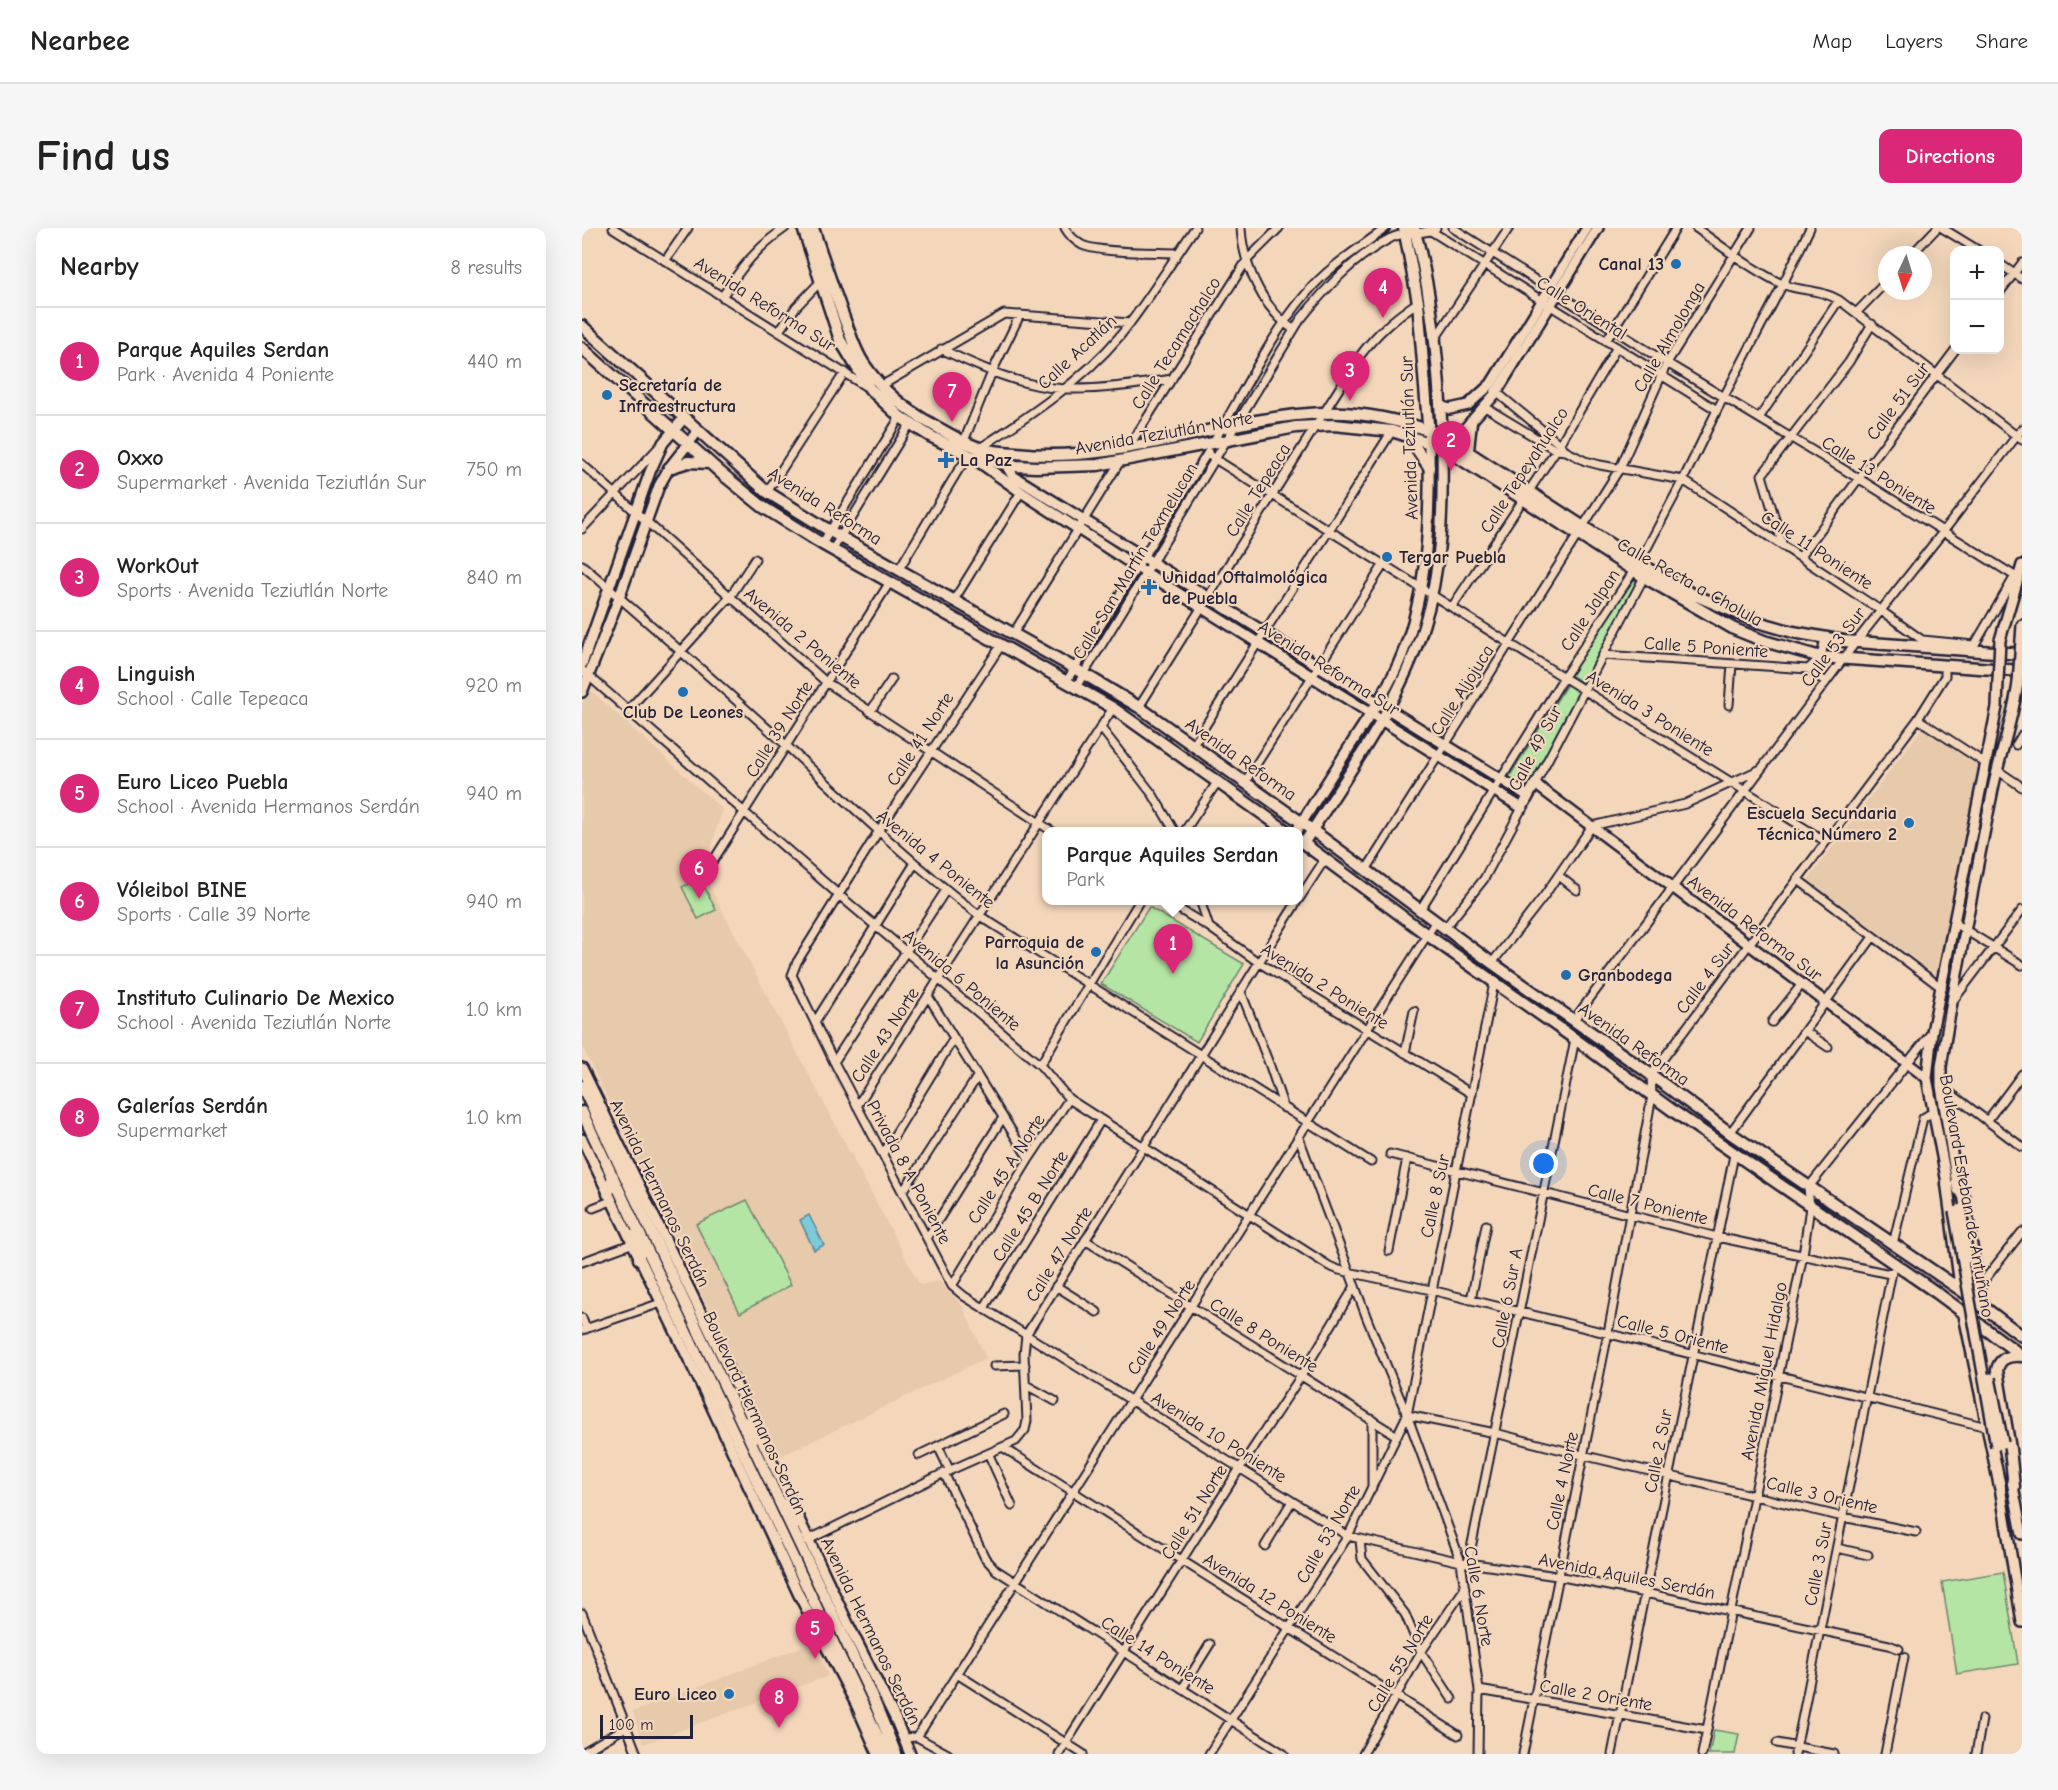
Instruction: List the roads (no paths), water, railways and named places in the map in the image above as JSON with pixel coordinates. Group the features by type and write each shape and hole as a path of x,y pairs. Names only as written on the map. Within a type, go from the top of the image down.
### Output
{"main road":[{"name":"Avenida Teziutlán Norte","path":"803,228 824,278"},
{"name":"Avenida Teziutlán Norte","path":"813,228 840,340 900,417 970,456 1009,464 1065,468 1098,465 1265,432 1317,425 1350,426 1392,432 1442,447"},
{"path":"1554,291 1587,228"},
{"path":"1440,406 1450,409 1468,405 1491,384 1598,228"},
{"name":"Avenida Teziutlán Sur","path":"1299,827 1378,702 1402,654 1421,587 1429,525 1429,430 1410,230"},
{"name":"Avenida Teziutlán Sur","path":"1303,841 1388,709 1414,655 1432,594 1441,526 1442,435 1435,339 1424,268 1410,230"},
{"path":"1442,447 1454,441 1496,393 1546,303"},
{"name":"Avenida Reforma","path":"582,326 767,492 830,531 1079,670 1139,707 1245,782 1299,827"},
{"name":"Avenida Reforma","path":"582,348 710,463 764,507 827,546 1113,708 1281,827"},
{"path":"594,359 604,348"},
{"name":"Avenida Teziutlán Norte","path":"875,387 927,422 980,448 1046,456 1128,447 1237,425 1324,412 1376,416 1407,423 1442,435"},
{"path":"1407,423 1428,411"},
{"path":"582,664 650,472 663,443 684,418"},
{"path":"1468,450 1471,422"},
{"path":"582,692 585,673 619,598 659,486 669,468 698,431"},
{"path":"1407,435 1429,467"},
{"name":"Calle Recta a Cholula","path":"1442,435 1468,450 1525,496"},
{"name":"Calle Recta a Cholula","path":"1442,447 1525,496 1636,567 1714,605 1758,622 1793,632 1856,642 1933,648 1972,648 2022,654"},
{"name":"Avenida Reforma Sur","path":"970,456 1146,573 1522,808"},
{"path":"669,468 688,462 710,463"},
{"name":"Avenida Reforma Sur","path":"1009,464 1008,468 1013,476 1528,796"},
{"name":"Boulevard Esteban de Antuñano","path":"2022,565 2016,577 2000,640 1997,707 1932,1032 1927,1078 1952,1184 1999,1445 2000,1487 2022,1622"},
{"name":"Calle Recta a Cholula","path":"1636,567 1644,577 1734,629 1764,641 1821,657 1945,671 2022,671"},
{"name":"Boulevard Esteban de Antuñano","path":"1952,1184 1941,1068 1951,1004 1997,770 2015,707 2022,625"},
{"name":"Avenida Reforma Sur","path":"1535,784 1927,1078"},
{"name":"Calle 49 Sur","path":"1522,808 1535,784"},
{"name":"Avenida Reforma","path":"1303,828 1312,830 1492,963 1730,1133 1961,1290 2022,1336"},
{"name":"Avenida Reforma","path":"1303,843 1494,983 1575,1038 1734,1155 1810,1207 1893,1270 1964,1313 2022,1356"},
{"name":"Avenida Hermanos Serdán","path":"582,1068 808,1540 856,1652"},
{"name":"Boulevard Hermanos Serdán","path":"582,1086 788,1522 785,1540 856,1652 875,1690 896,1754"},
{"name":"Boulevard Hermanos Serdán","path":"582,1112 634,1220 665,1299 725,1412 886,1754"},
{"path":"583,1143 639,1259 668,1304 678,1328 677,1336 709,1401 785,1540 799,1595 856,1704 878,1754"},
{"path":"609,1197 613,1176"},
{"path":"1952,1184 1964,1197 1978,1288 1984,1307"},
{"path":"1952,1184 1961,1290"},
{"path":"634,1220 633,1228 639,1245 639,1259"},
{"path":"1964,1313 2000,1487"},
{"path":"2014,1487 1997,1370 1998,1363 2005,1357 2022,1356"},
{"path":"709,1401 725,1412"},
{"path":"738,1416 760,1439"},
{"name":"Boulevard Esteban de Antuñano","path":"1999,1445 2014,1487 2022,1534"},
{"path":"785,1540 792,1506"},
{"path":"788,1522 792,1506"},
{"name":"Avenida Hermanos Serdán","path":"875,1690 904,1738 910,1754"}],"street":[{"name":"Avenida Reforma Sur","path":"613,228 845,372 875,387"},
{"path":"665,261 688,228"},
{"path":"722,297 751,255 785,228"},
{"path":"1065,228 1075,240 1083,245 1177,254"},
{"name":"Calle Acatlán","path":"980,448 1022,421 1063,389 1116,339 1195,228"},
{"path":"1241,228 1247,260 1270,309 1294,330"},
{"name":"Calle Tecamachalco","path":"1013,633 1247,260 1279,228"},
{"name":"Calle San Martín Texmelucan","path":"1071,684 1136,566 1284,323 1314,285 1355,249 1386,228"},
{"name":"Calle Oriental","path":"1453,228 1724,398"},
{"path":"1435,339 1509,228"},
{"path":"1606,341 1676,228"},
{"path":"1696,228 1783,284 1826,293 1839,300 1935,376 2019,438"},
{"name":"Calle Almolonga","path":"1580,531 1620,468 1667,363 1751,228"},
{"name":"Calle Jalpan","path":"1420,910 1564,677 1636,567 1683,480 1810,228"},
{"path":"1920,246 1937,228"},
{"path":"1942,228 1971,246"},
{"name":"Calle San Martín Texmelucan","path":"1071,684 1146,573 1294,330 1316,301 1361,258 1379,245 1410,230 1433,230"},
{"name":"Calle Oriental","path":"1433,230 1717,410"},
{"path":"1355,249 1361,258"},
{"path":"2004,287 2022,263"},
{"path":"2004,267 2022,279"},
{"path":"779,331 796,307 824,278"},
{"path":"1857,312 1878,290"},
{"path":"1759,418 1839,300"},
{"name":"Calle Tepeaca","path":"1139,707 1359,357 1376,335 1392,320 1418,302"},
{"path":"875,387 1004,314 1130,322"},
{"path":"964,441 992,372 1020,315"},
{"path":"1783,546 1762,475 1849,362 1872,324"},
{"name":"Calle Tepeyahualco","path":"1452,607 1558,447 1617,347"},
{"path":"941,349 992,372 1063,389 1109,388 1172,379"},
{"name":"Calle 51 Sur","path":"1800,556 1952,354"},
{"path":"767,492 845,372"},
{"path":"1491,384 1496,393 1558,447"},
{"name":"Calle 13 Poniente","path":"1724,398 1858,478 2016,577"},
{"path":"1485,407 1585,461 1683,480"},
{"path":"827,546 830,531 900,417"},
{"path":"827,546 841,537 910,424"},
{"name":"Calle 53 Sur","path":"1573,1021 1880,610 2019,438 2022,429"},
{"path":"1193,745 1392,432"},
{"path":"582,529 663,443"},
{"name":"Avenida 3 Poniente","path":"1206,454 1825,841"},
{"path":"899,569 959,469 970,456"},
{"name":"Avenida 2 Poniente","path":"582,464 826,682 929,752 1046,827"},
{"name":"Calle 11 Poniente","path":"1683,480 1800,556 1933,648"},
{"path":"954,600 1021,492"},
{"name":"Calle Aljojuca","path":"1366,870 1580,531"},
{"path":"629,709 730,597 755,559"},
{"path":"1245,782 1384,564"},
{"name":"Avenida 4 Poniente","path":"582,565 786,746 878,832 980,916 1371,1162"},
{"name":"Calle 49 Sur","path":"1535,784 1644,577"},
{"path":"1923,640 1972,648 2016,577"},
{"name":"Calle 39 Norte","path":"713,861 890,582"},
{"path":"1825,638 1821,657 1808,669 1826,682"},
{"name":"Calle 41 Norte","path":"792,975 797,962 878,832 1002,644"},
{"name":"Calle 5 Poniente","path":"1603,655 1808,669"},
{"path":"1729,705 1732,664"},
{"name":"Calle 4 Sur","path":"1651,1075 1918,719 1945,671"},
{"name":"Avenida 6 Poniente","path":"585,673 629,709 874,926 1040,1065 1069,1099 1316,1259 1350,1273"},
{"path":"870,712 892,679"},
{"name":"Calle 43 Norte","path":"857,1106 1113,708"},
{"path":"1918,719 1984,763"},
{"path":"1101,728 1153,795 1173,827"},
{"path":"2016,745 2022,735"},
{"path":"1492,963 1559,876 1592,826 1685,804 1762,769"},
{"path":"1997,770 2022,788"},
{"path":"1187,827 1218,781"},
{"name":"Calle 49 Sur","path":"1445,928 1484,879 1522,808"},
{"name":"Calle 47 Norte","path":"1303,892 1325,859"},
{"path":"815,1022 915,863"},
{"path":"1559,876 1577,890"},
{"path":"1797,879 1942,988"},
{"name":"Calle 43 Norte","path":"834,1062 946,890"},
{"path":"1040,1065 1137,905"},
{"name":"Avenida 2 Poniente","path":"1172,905 1209,927 1258,962 1472,1094"},
{"path":"1202,905 1209,927"},
{"name":"Calle 47 Norte","path":"808,1540 947,1472 1017,1441 1025,1430 1027,1421 1024,1343 1026,1335 1295,905"},
{"path":"1951,1004 2022,910"},
{"name":"Calle 49 Norte","path":"917,1737 1192,1308 1436,921"},
{"path":"1954,923 2022,965"},
{"path":"1730,1133 1806,1032 1873,937"},
{"name":"Privada 8 A Poniente","path":"792,975 834,1062 951,1286"},
{"name":"Calle 8 Sur","path":"1407,1415 1494,983"},
{"path":"1772,1022 1802,984"},
{"path":"1241,992 1284,1107"},
{"path":"928,996 1029,1160"},
{"path":"1405,1053 1413,1011"},
{"path":"1806,1032 1828,1047"},
{"path":"1808,1188 1932,1032"},
{"path":"883,1154 954,1038"},
{"name":"Calle 6 Sur A","path":"1465,1563 1495,1432 1575,1038"},
{"path":"1987,1121 2022,1074"},
{"path":"1630,1215 1652,1096 1651,1075"},
{"path":"906,1187 977,1077"},
{"path":"1941,1086 2022,1147"},
{"name":"Calle 45 A Norte","path":"951,1286 1069,1099"},
{"path":"1893,1244 1923,1118 1934,1112"},
{"path":"927,1238 1002,1119"},
{"name":"Calle 45 B Norte","path":"984,1308 1101,1120"},
{"name":"Calle 6 Norte","path":"1299,1138 1465,1563 1465,1588 1479,1690 1478,1754"},
{"name":"Calle 7 Poniente","path":"1390,1154 1717,1237 1803,1255 1893,1270"},
{"name":"Calle 2 Sur","path":"1612,1754 1734,1155"},
{"path":"1389,1251 1407,1158"},
{"name":"Avenida Miguel Hidalgo","path":"1702,1754 1803,1255 1810,1207 1808,1188"},
{"path":"593,1208 609,1197"},
{"name":"Calle 4 Norte","path":"1523,1754 1630,1215"},
{"path":"1471,1299 1486,1225"},
{"path":"1978,1288 2022,1232"},
{"name":"Calle 8 Poniente","path":"1085,1240 1397,1436"},
{"path":"582,1262 632,1244"},
{"name":"Calle 3 Sur","path":"1796,1750 1893,1270"},
{"name":"Calle 5 Oriente","path":"1350,1273 1471,1299 1987,1427"},
{"name":"Avenida 10 Poniente","path":"951,1286 1348,1536"},
{"path":"1056,1286 1097,1312"},
{"name":"Calle 51 Norte","path":"1059,1754 1301,1376 1355,1286"},
{"path":"582,1318 584,1329 665,1299"},
{"path":"994,1366 1025,1365"},
{"path":"1026,1385 1055,1401"},
{"path":"919,1455 1004,1414"},
{"name":"Calle 3 Oriente","path":"1407,1415 1495,1432 1669,1476 1916,1532"},
{"name":"Calle 53 Norte","path":"1209,1754 1348,1536 1407,1415"},
{"path":"1372,1419 1372,1490"},
{"name":"Calle 14 Poniente","path":"938,1446 985,1558 996,1570 1284,1754"},
{"name":"Avenida 12 Poniente","path":"1004,1448 1458,1735"},
{"path":"988,1455 1012,1506"},
{"path":"1265,1546 1292,1501"},
{"name":"Avenida Aquiles Serdán","path":"1348,1536 1465,1563 1557,1576 1645,1593 1820,1629 1899,1649"},
{"path":"1360,1540 1362,1559 1405,1614 1421,1652 1452,1699"},
{"path":"1837,1548 1868,1555"},
{"name":"Calle 55 Norte","path":"1363,1754 1421,1652 1465,1588"},
{"path":"582,1613 637,1754"},
{"path":"1182,1689 1210,1644"},
{"path":"1885,1754 1904,1657"},
{"path":"957,1674 1083,1754"},
{"name":"Calle 2 Oriente","path":"1479,1690 1707,1730"},
{"path":"1976,1754 1982,1719"},
{"path":"582,1753 626,1727"},
{"path":"904,1738 917,1737 948,1754"},
{"path":"1777,1743 1796,1750 1834,1754"}],"water":[{"path":"809,1215 824,1245 814,1250 800,1220"}],"place":[{"name":"Canal 13","path":"1676,264"},
{"name":"Linguish","path":"1383,318"},
{"name":"Secretaría de Infraestructura","path":"607,395"},
{"name":"WorkOut","path":"1350,401"},
{"name":"Instituto Culinario De Mexico","path":"952,422"},
{"name":"La Paz","path":"946,460"},
{"name":"Oxxo","path":"1451,471"},
{"name":"Tergar Puebla","path":"1387,557"},
{"name":"Unidad Oftalmológica de Puebla","path":"1149,587"},
{"name":"Club De Leones","path":"683,692"},
{"name":"Escuela Secundaria Técnica Número 2","path":"1909,823"},
{"name":"Vóleibol BINE","path":"699,899"},
{"name":"Parroquia de la Asunción","path":"1096,952"},
{"name":"Parque Aquiles Serdan","path":"1173,974"},
{"name":"Granbodega","path":"1566,975"},
{"name":"Euro Liceo Puebla","path":"815,1659"},
{"name":"Euro Liceo","path":"729,1694"},
{"name":"Galerías Serdán","path":"779,1728"}]}
